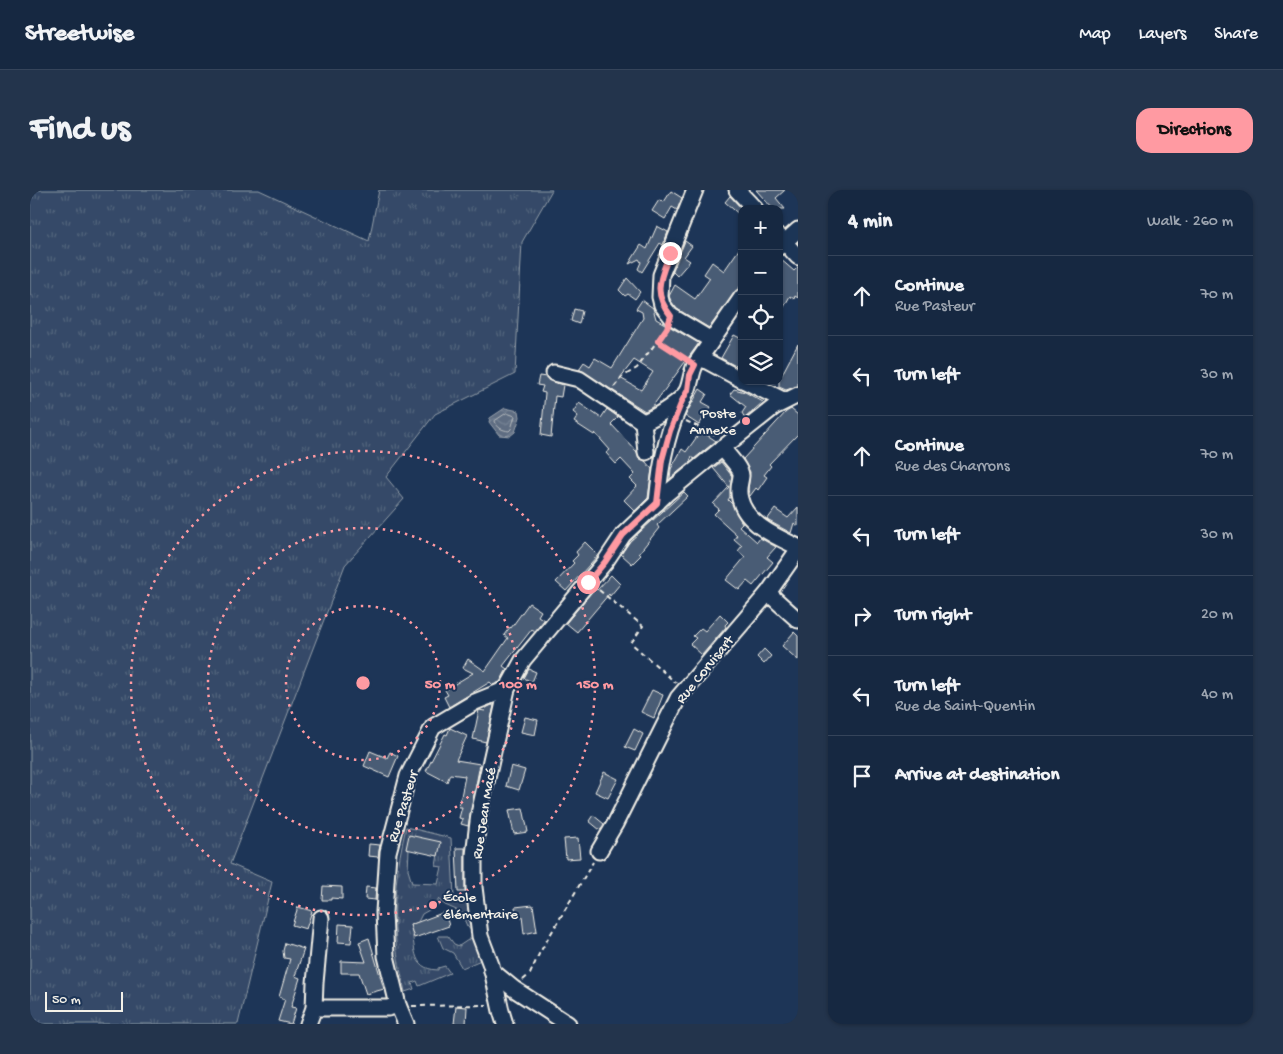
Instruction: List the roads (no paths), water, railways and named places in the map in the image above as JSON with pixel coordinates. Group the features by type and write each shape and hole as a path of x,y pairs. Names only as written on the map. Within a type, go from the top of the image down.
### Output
{"street":[{"path":"737,190 751,205"},
{"path":"696,191 661,275 659,288 662,305 671,316 711,340"},
{"path":"783,241 798,230"},
{"path":"783,244 798,257"},
{"path":"657,503 662,460 676,416 688,390 690,375 711,340 738,303"},
{"path":"698,361 738,378"},
{"path":"554,373 579,379 643,422 646,452"},
{"path":"757,385 792,398"},
{"path":"643,422 665,411 688,390"},
{"path":"507,689 523,660 605,562 623,535 657,503 725,446 774,407 792,398"},
{"path":"725,446 741,472 738,485 740,500 748,514 765,529 798,546"},
{"name":"Rue Corvisart","path":"599,851 616,824 684,689 768,593 798,550"},
{"path":"768,593 798,620"},
{"name":"Rue Jean Macé","path":"505,1024 492,971 480,936 474,887 474,855 479,814 507,689"},
{"name":"Rue Pasteur","path":"406,1024 399,1007 386,956 384,912 388,852 408,776 433,727 475,702 507,689"},
{"path":"308,1024 314,1008 321,918"},
{"path":"492,971 514,989 568,1024"},
{"path":"314,1008 399,1007"}],"water":[{"path":"505,408 519,411 520,417 515,432 510,436 499,435 489,422 490,418"}],"place":[{"name":"Poste Annexe","path":"746,421"},
{"name":"École élémentaire","path":"433,905"}]}
